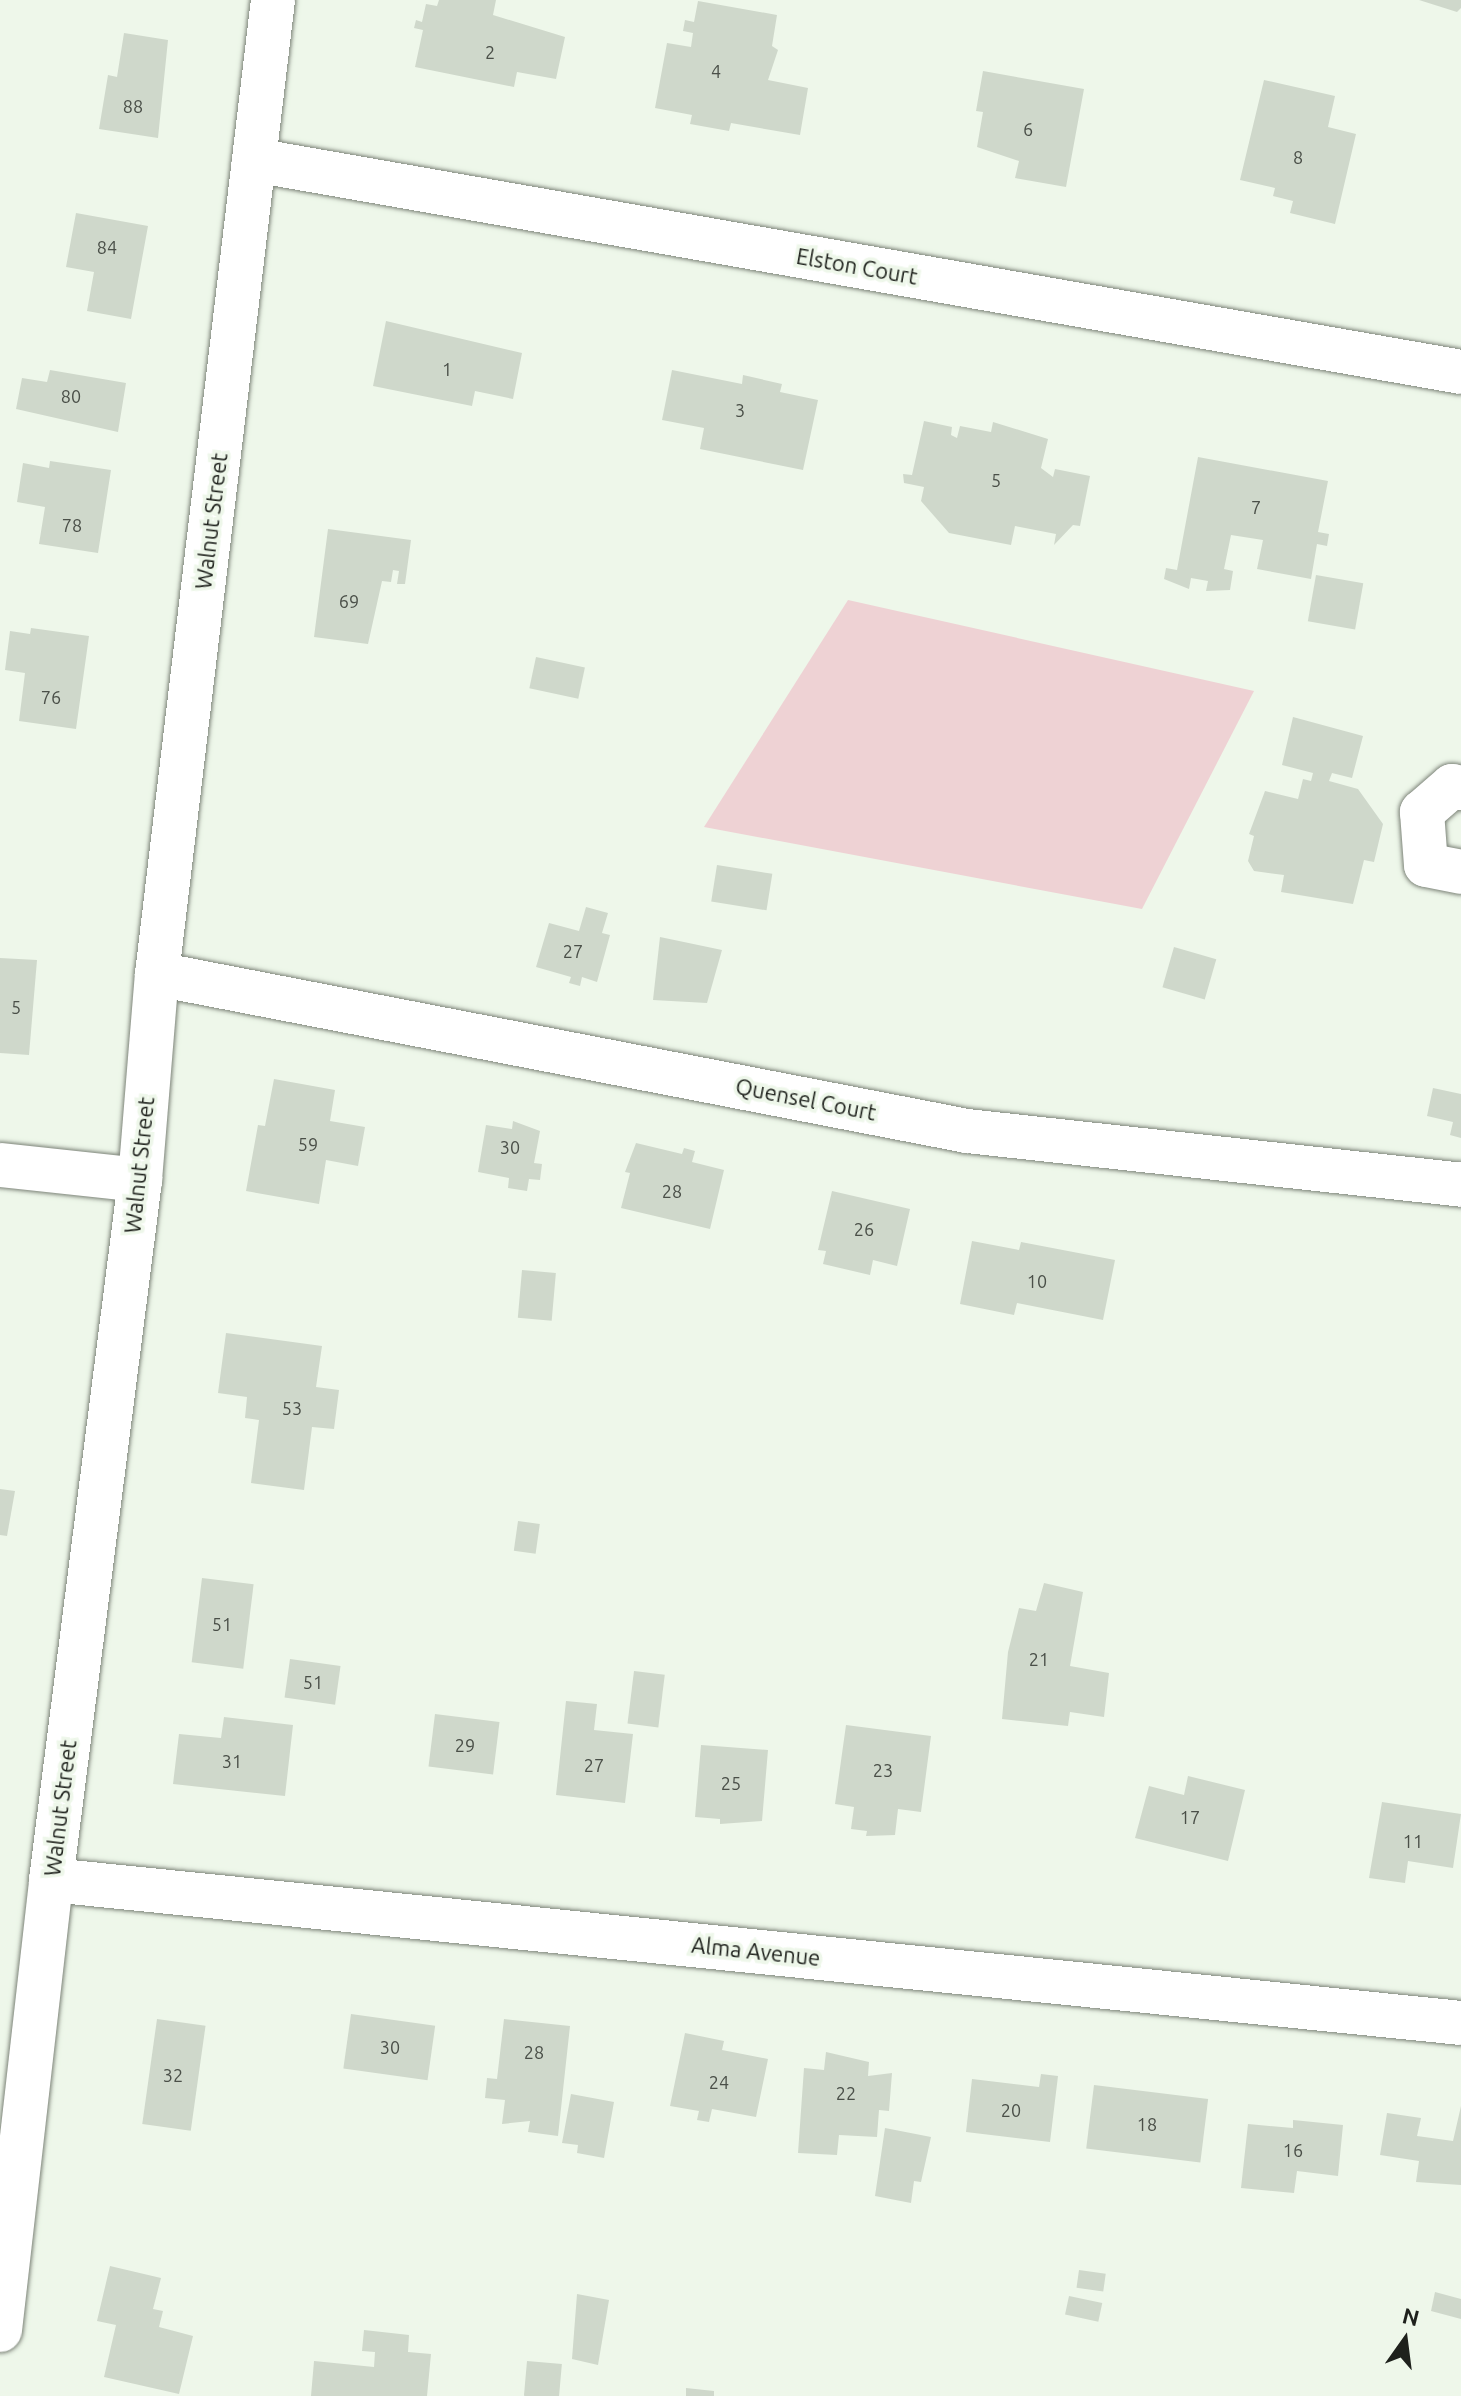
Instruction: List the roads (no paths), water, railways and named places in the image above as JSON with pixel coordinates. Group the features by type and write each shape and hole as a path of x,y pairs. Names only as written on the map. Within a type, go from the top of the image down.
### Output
{"street":[{"name":"Walnut Street","path":"0,2330 51,1880 140,1180 157,974 273,0"},
{"name":"Elston Court","path":"254,160 1461,372"},
{"path":"1461,788 1452,786 1422,812 1426,865 1461,872"},
{"name":"Quensel Court","path":"157,974 967,1131 1461,1185"},
{"path":"0,1165 140,1180"},
{"name":"Alma Avenue","path":"51,1880 1461,2023"}]}
